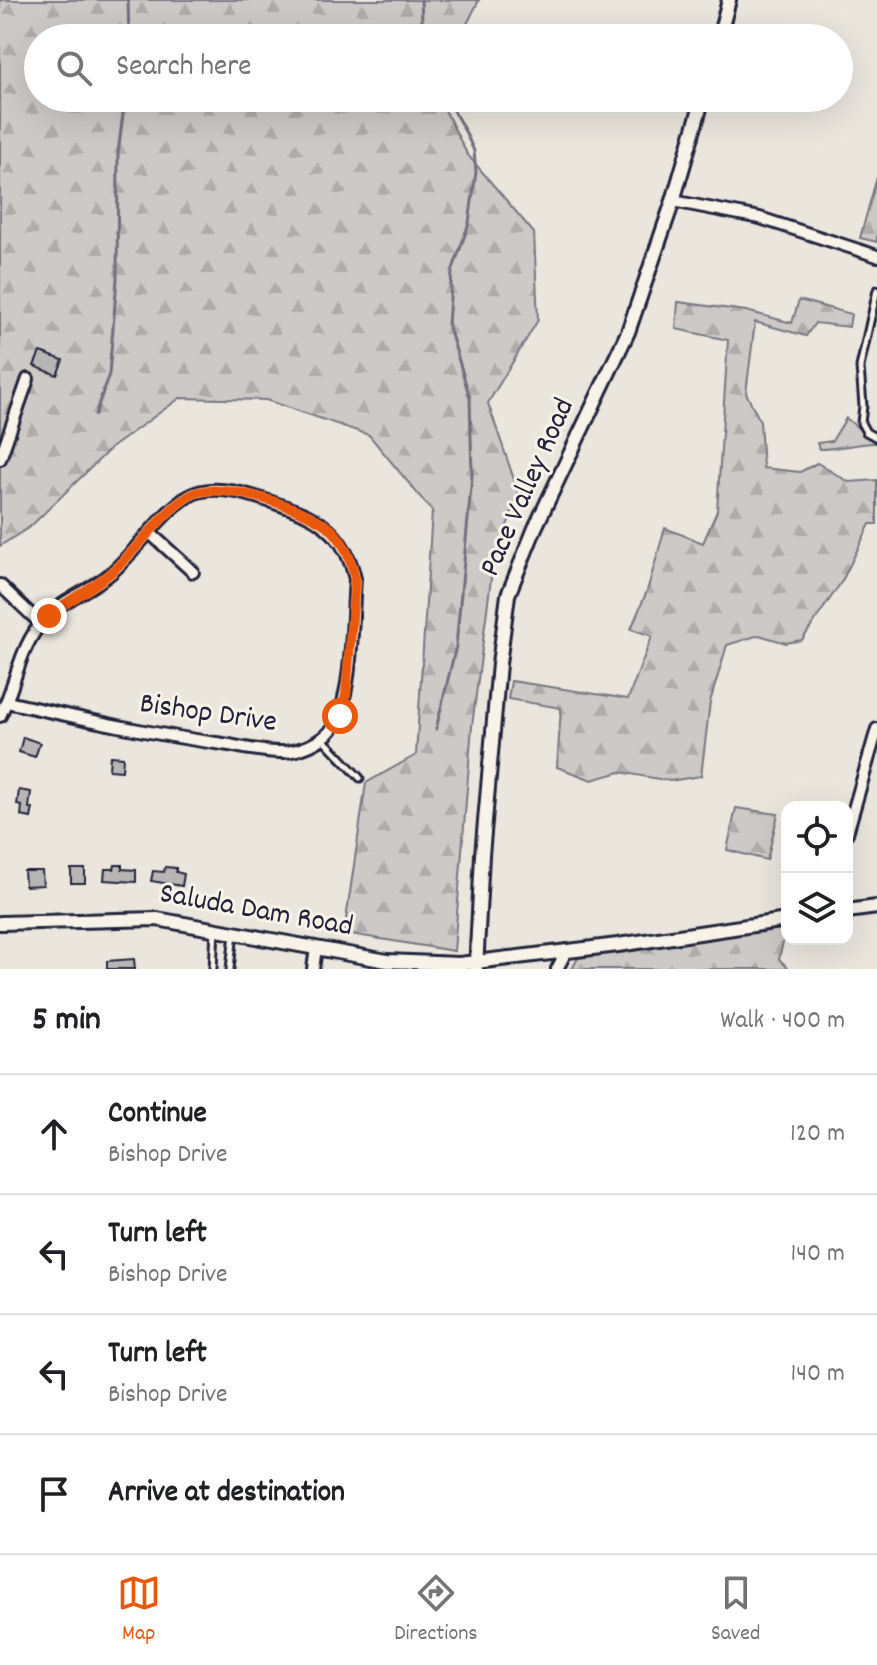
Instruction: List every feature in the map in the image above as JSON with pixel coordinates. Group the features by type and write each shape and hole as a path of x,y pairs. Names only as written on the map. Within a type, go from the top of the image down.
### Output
{"street":[{"path":"723,24 729,0"},
{"name":"Pace Valley Road","path":"475,966 499,664 508,595 535,528 628,332 673,201 699,112"},
{"path":"673,201 760,218 877,256"},
{"path":"0,459 28,379"},
{"path":"0,716 23,652 40,623 111,573 190,496 216,491 238,493 311,516 331,529 344,545 351,561 355,579 346,695 340,716 322,738"},
{"path":"150,533 193,572"},
{"path":"0,585 40,623"},
{"name":"Bishop Drive","path":"7,702 87,721 284,752 305,747 322,738"},
{"path":"853,812 877,729"},
{"path":"853,910 877,907"},
{"name":"Saluda Dam Road","path":"0,923 157,919 423,964 475,966 781,921"},
{"path":"313,969 316,948"},
{"path":"557,969 567,950"}],"lane":[{"path":"877,290 860,367 861,423 866,432 877,438"},
{"path":"322,738 360,778"},
{"path":"213,969 215,928"},
{"path":"230,969 235,932"}],"green space":[{"path":"0,0 479,0 467,24 24,24 24,112 446,112 467,154 534,233 538,320 488,403 519,494 493,563 472,726 454,951 344,933 366,783 416,755 432,511 369,435 266,400 180,398 112,447 31,526 0,546"},
{"path":"877,177 877,242 860,238"},
{"path":"799,300 851,314 849,327 815,323 806,336 755,322 746,393 760,421 763,468 800,472 817,463 849,482 877,480 877,524 870,524 842,581 802,640 786,643 759,635 727,645 710,702 701,776 670,781 620,772 592,780 557,767 561,708 508,699 511,681 628,699 652,636 631,629 647,591 665,528 703,543 717,511 728,340 676,329 678,302 746,311 792,323"},
{"path":"846,418 876,443 819,449 817,443 832,441"},
{"path":"736,808 778,814 767,860 727,850"},
{"path":"781,927 782,945 779,959 789,969 572,969 578,958"}],"building":[{"path":"40,352 63,360 57,375 34,366"},
{"path":"23,737 40,743 35,757 19,752"},
{"path":"110,756 123,757 122,771 109,770"},
{"path":"19,790 31,792 31,818 21,816 22,806 17,805"},
{"path":"115,865 136,870 136,882 104,880 105,869 114,869"},
{"path":"165,867 176,868 176,872 184,874 182,886 151,881 153,871 164,872"},
{"path":"71,869 85,869 85,883 71,883"},
{"path":"24,871 42,871 43,885 25,886"},
{"path":"134,959 135,969 107,969 107,961"}],"waterway":[{"path":"128,0 129,24"},
{"path":"421,0 422,24"},
{"path":"95,415 109,374 117,279 118,153 123,112"},
{"path":"436,729 456,646 472,476 470,398 448,324 452,272 469,223 476,172 474,151 454,112"}],"route":[{"path":"49,616 111,573 173,509 199,492 238,493 293,509 331,529 344,545 351,561 355,579 346,695 340,716"}]}
